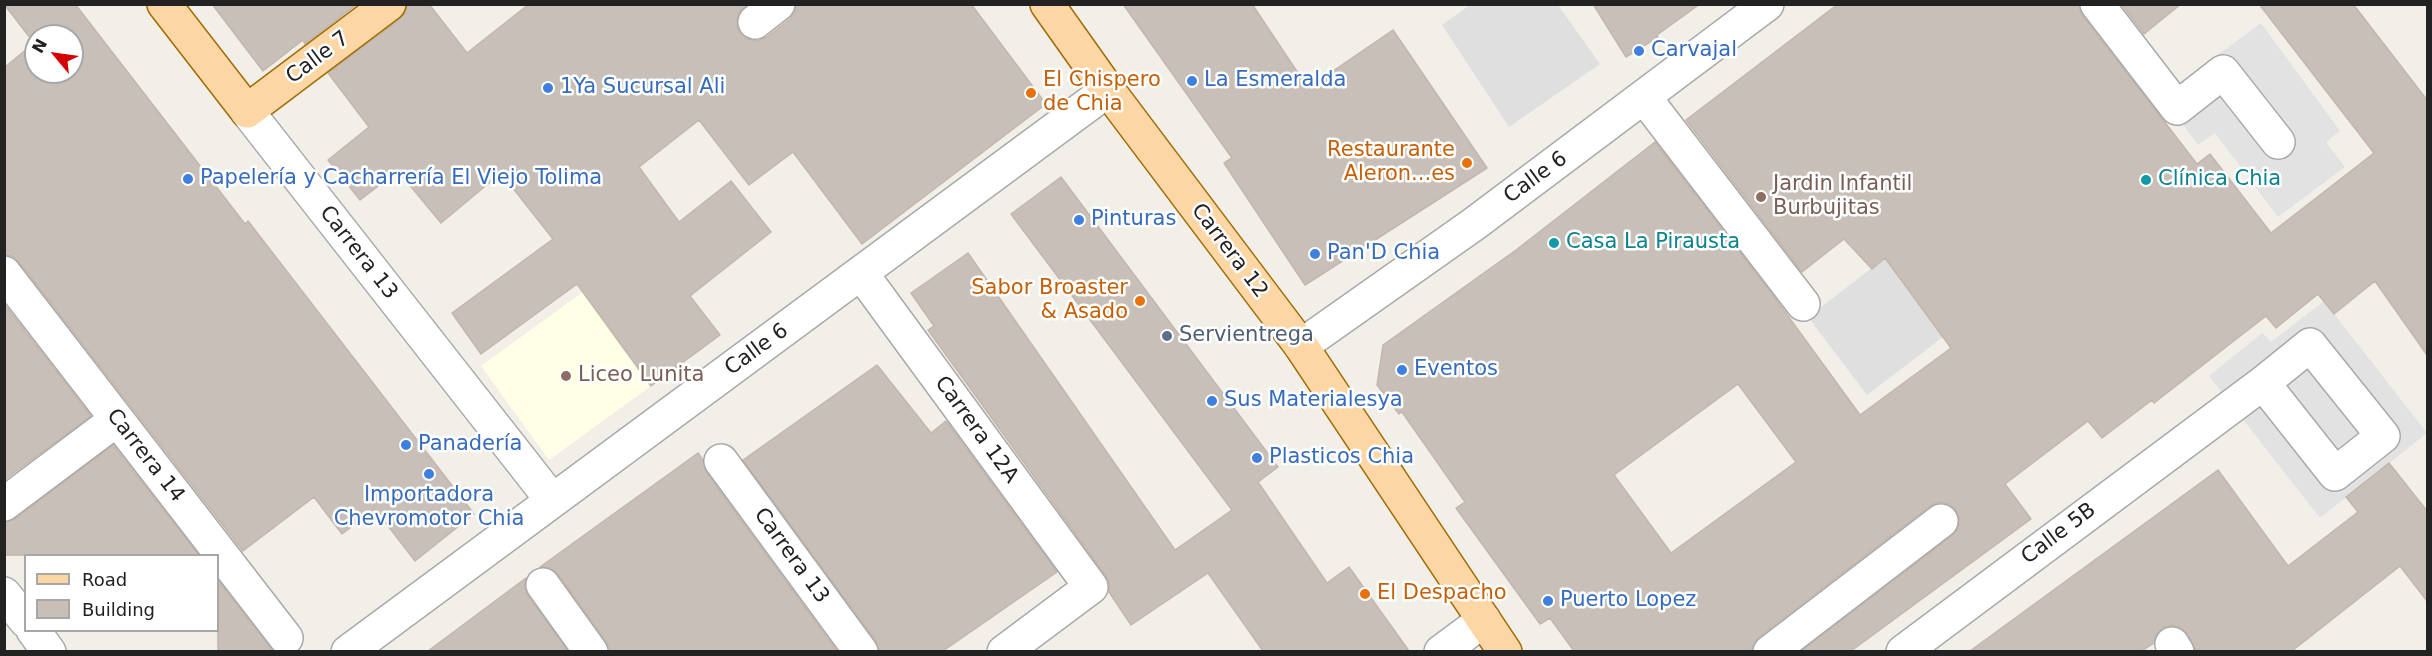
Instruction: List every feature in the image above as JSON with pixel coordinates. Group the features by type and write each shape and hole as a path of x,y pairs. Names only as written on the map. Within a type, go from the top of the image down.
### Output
{"main road":[{"name":"Carrera 13","path":"164,4 247,111"},
{"name":"Calle 7","path":"247,111 389,4"},
{"name":"Carrera 12","path":"1047,4 1108,90 1300,346 1505,651"}],"street":[{"name":"Calle 6","path":"1300,346 1474,224 1767,4"},
{"path":"2097,4 2177,108 2223,72 2278,142"},
{"name":"Calle 6","path":"348,651 1108,90"},
{"path":"1644,98 1803,304"},
{"name":"Carrera 13","path":"247,111 552,501"},
{"name":"Carrera 14","path":"4,273 286,638"},
{"name":"Carrera 12A","path":"861,273 1090,586 1004,651"},
{"name":"Calle 5B","path":"1903,651 2263,383"},
{"path":"4,504 116,420"},
{"name":"Carrera 13","path":"721,461 861,651"},
{"path":"1770,651 1941,521"},
{"path":"543,585 591,651"},
{"path":"4,594 24,619"},
{"path":"1442,651 1484,620"},
{"path":"35,632 49,651"}],"shaded area":[{"path":"1470,5 1558,5 1600,64 1509,127 1442,25"},
{"path":"2261,23 2340,131 2326,142 2345,167 2278,217 2215,133 2198,145 2162,96"},
{"path":"1885,258 1943,337 1867,395 1808,317"},
{"name":"Liceo Lunita","path":"583,292 651,386 549,460 481,366"},
{"path":"2324,301 2427,433 2320,518 2209,376 2262,333 2271,342"}],"building":[{"path":"4,4 75,4 245,224 248,221 474,514 415,561 375,509 342,534 314,497 243,551 19,262 12,256 4,255 4,68 24,51 24,84 84,84 84,24 24,24 24,30"},
{"path":"212,4 357,4 305,44 303,40 263,71"},
{"path":"407,4 429,4 467,53 529,4 747,4 738,14 737,25 740,33 747,39 757,41 767,37 790,19 795,12 796,4 971,4 1046,104 862,244 793,152 749,185 699,120 639,167 679,222 731,181 771,232 690,296 720,335 651,386 577,284 481,354 452,313 553,239 501,173 441,223 398,171 360,200 328,160 369,127 328,73 400,19 406,12"},
{"path":"1123,4 1252,4 1308,88 1393,30 1487,168 1305,285 1224,163 1232,158"},
{"path":"1593,4 1700,4 1657,35 1658,37 1626,57"},
{"path":"1838,4 2079,4 2082,15 2197,164 2210,154 2271,233 2374,153 2259,4 2353,4 2427,100 2427,355 2375,281 2334,314 2318,294 2276,328 2266,316 2154,403 2152,400 2102,438 2088,421 2005,484 2031,519 1851,651 1801,651 1953,535 1958,528 1959,518 1955,509 1949,504 1939,502 1930,506 1759,637 1753,644 1752,651 1574,651 1550,618 1540,624 1456,508 1465,502 1402,412 1399,414 1377,385 1383,345 1516,250 1655,142 1772,294 1860,415 1951,348 1885,258 1872,269 1844,239 1802,272 1686,120","holes":["1738,384 1796,462 1671,553 1614,475"]},
{"path":"2121,4 2181,4 2144,34"},
{"path":"1061,177 1278,467 1258,482 1327,583 1349,567 1409,651 1263,651 1208,573 1131,625 1109,592 1106,576 928,330 934,326 911,293 968,253 1175,550 1232,510 1011,214"},
{"path":"4,304 91,416 4,480"},
{"path":"877,365 931,433 946,421 1057,572 943,651 879,651 876,641 743,460"},
{"path":"113,445 198,554 4,555 4,522 15,519"},
{"path":"698,453 703,460 706,472 837,651 610,651 606,641 558,574 550,568 540,567"},
{"path":"2389,463 2427,511 2427,601 2400,566 2292,651 2196,651 2188,634 2172,625 2162,628 2156,635 2154,643 2142,651 1970,651 2218,470 2288,566 2358,512 2346,497"},
{"path":"526,578 524,587 528,596 568,651 428,651"},
{"path":"219,581 274,651 218,651 219,632"}],"place":[{"name":"Carvajal","path":"1639,51"},
{"name":"La Esmeralda","path":"1192,81"},
{"name":"1Ya Sucursal Ali","path":"548,88"},
{"name":"El Chispero de Chia","path":"1031,93"},
{"name":"Restaurante Aleron...es","path":"1467,163"},
{"name":"Papelería y Cacharrería El Viejo Tolima","path":"188,179"},
{"name":"Clínica Chia","path":"2146,180"},
{"name":"Jardin Infantil Burbujitas","path":"1761,197"},
{"name":"Pinturas","path":"1079,220"},
{"name":"Casa La Pirausta","path":"1554,243"},
{"name":"Pan'D Chia","path":"1315,254"},
{"name":"Sabor Broaster & Asado","path":"1140,301"},
{"name":"Servientrega","path":"1167,336"},
{"name":"Eventos","path":"1402,370"},
{"name":"Liceo Lunita","path":"566,376"},
{"name":"Sus Materialesya","path":"1212,401"},
{"name":"Panadería","path":"406,445"},
{"name":"Plasticos Chia","path":"1257,458"},
{"name":"Importadora Chevromotor Chia","path":"429,474"},
{"name":"El Despacho","path":"1365,594"},
{"name":"Puerto Lopez","path":"1548,601"}]}
